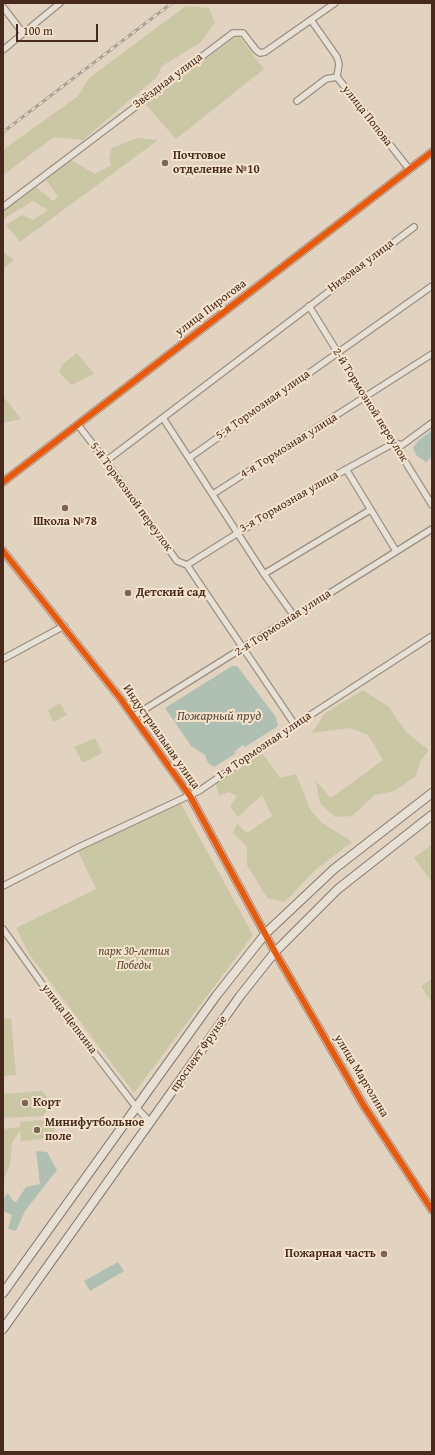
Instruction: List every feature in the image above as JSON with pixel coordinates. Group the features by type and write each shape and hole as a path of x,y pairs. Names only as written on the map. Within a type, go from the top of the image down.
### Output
{"main road":[{"name":"проспект Фрунзе","path":"3,1293 216,996 266,933 334,869 432,794"},
{"name":"проспект Фрунзе","path":"3,1329 236,1002 275,952 338,889 432,815"}],"street":[{"path":"3,50 60,3"},
{"name":"Звёздная улица","path":"3,207 232,33 243,32 256,50 260,53 265,52 335,3"},
{"path":"3,7 23,32"},
{"name":"улица Попова","path":"311,20 337,57 339,64 337,77 409,169"},
{"path":"297,101 326,79 337,77"},
{"name":"улица Пирогова","path":"3,482 432,152"},
{"name":"Низовая улица","path":"309,306 414,227"},
{"name":"5-я Тормозная улица","path":"189,458 432,286"},
{"path":"106,461 309,306"},
{"name":"2-й Тормозной переулок","path":"309,306 364,398 432,505"},
{"name":"4-я Тормозная улица","path":"213,494 432,354"},
{"path":"163,418 264,574 294,616"},
{"name":"3-я Тормозная улица","path":"187,565 238,532 346,469 394,443 402,445 432,423"},
{"name":"5-й Тормозной переулок","path":"78,425 106,461 177,561 187,565 294,725"},
{"path":"346,469 396,551"},
{"path":"264,574 370,510"},
{"name":"2-я Тормозная улица","path":"134,716 432,529"},
{"name":"Индустриальная улица","path":"3,551 134,716 190,796 275,952"},
{"path":"3,659 64,626"},
{"name":"1-я Тормозная улица","path":"3,886 79,847 190,796 294,725 432,636"},
{"name":"улица Щепкина","path":"3,929 52,998 136,1107 150,1122"},
{"name":"улица Марголина","path":"275,952 364,1106 432,1210"}],"green space":[{"path":"186,6 209,8 215,23 200,43 162,66 157,77 83,140 54,137 3,175 3,150 78,96 89,78"},
{"path":"238,35 264,69 176,139 146,105"},
{"path":"137,138 158,140 20,242 6,225 22,215 33,220 48,210 33,201 3,219 3,212 36,187 53,201 58,197 46,180 71,160 95,174 111,165 109,157 112,148"},
{"path":"3,252 14,260 3,269"},
{"path":"77,353 94,374 71,385 59,372 63,364"},
{"path":"3,396 21,419 3,423"},
{"path":"363,690 389,707 407,733 429,750 421,760 415,777 394,791 375,795 352,816 335,817 320,803 316,781 331,798 383,760 368,735 350,728 312,733 324,714"},
{"path":"60,703 67,715 53,722 48,710"},
{"path":"95,738 102,753 83,763 74,747"},
{"path":"262,753 280,778 296,774 311,811 321,822 352,842 314,871 285,902 267,898 247,865 247,846 233,833 237,824 247,833 272,816 262,795 238,817 230,806 237,796 229,792 219,796 216,784"},
{"name":"парк 30-летия Победы","path":"181,804 253,935 134,1093 29,954 16,928 96,889 78,851"},
{"path":"432,844 432,882 414,858"},
{"path":"432,979 432,1003 421,986"},
{"path":"11,1018 16,1075 3,1076 3,1019"},
{"name":"Корт","path":"42,1091 47,1097 48,1110 43,1116 3,1118 3,1094"},
{"path":"54,1119 55,1138 21,1141 20,1130 12,1143 10,1165 3,1181 3,1129 20,1127 20,1122"}],"water":[{"path":"432,430 432,457 426,462 417,456 413,448 418,441"},
{"name":"Пожарный пруд","path":"232,666 237,666 276,717 278,726 245,747 243,745 234,752 235,754 214,767 208,763 205,755 191,746 165,708"},
{"path":"36,1151 47,1152 57,1170 25,1211 16,1231 8,1229 12,1215 3,1211 3,1199 8,1193 14,1202 17,1201 26,1187 40,1184"},
{"path":"118,1262 124,1271 90,1291 84,1281"}],"railway":[{"path":"3,132 172,3"}],"cycle path":[{"path":"3,482 432,152"},
{"path":"3,551 120,698 190,796 275,952 364,1106 432,1210"}],"place":[{"name":"Почтовое отделение №10","path":"165,163"},
{"name":"Школа №78","path":"65,508"},
{"name":"Детский сад","path":"128,593"},
{"name":"Корт","path":"25,1103"},
{"name":"Минифутбольное поле","path":"37,1130"},
{"name":"Пожарная часть","path":"384,1254"}]}
